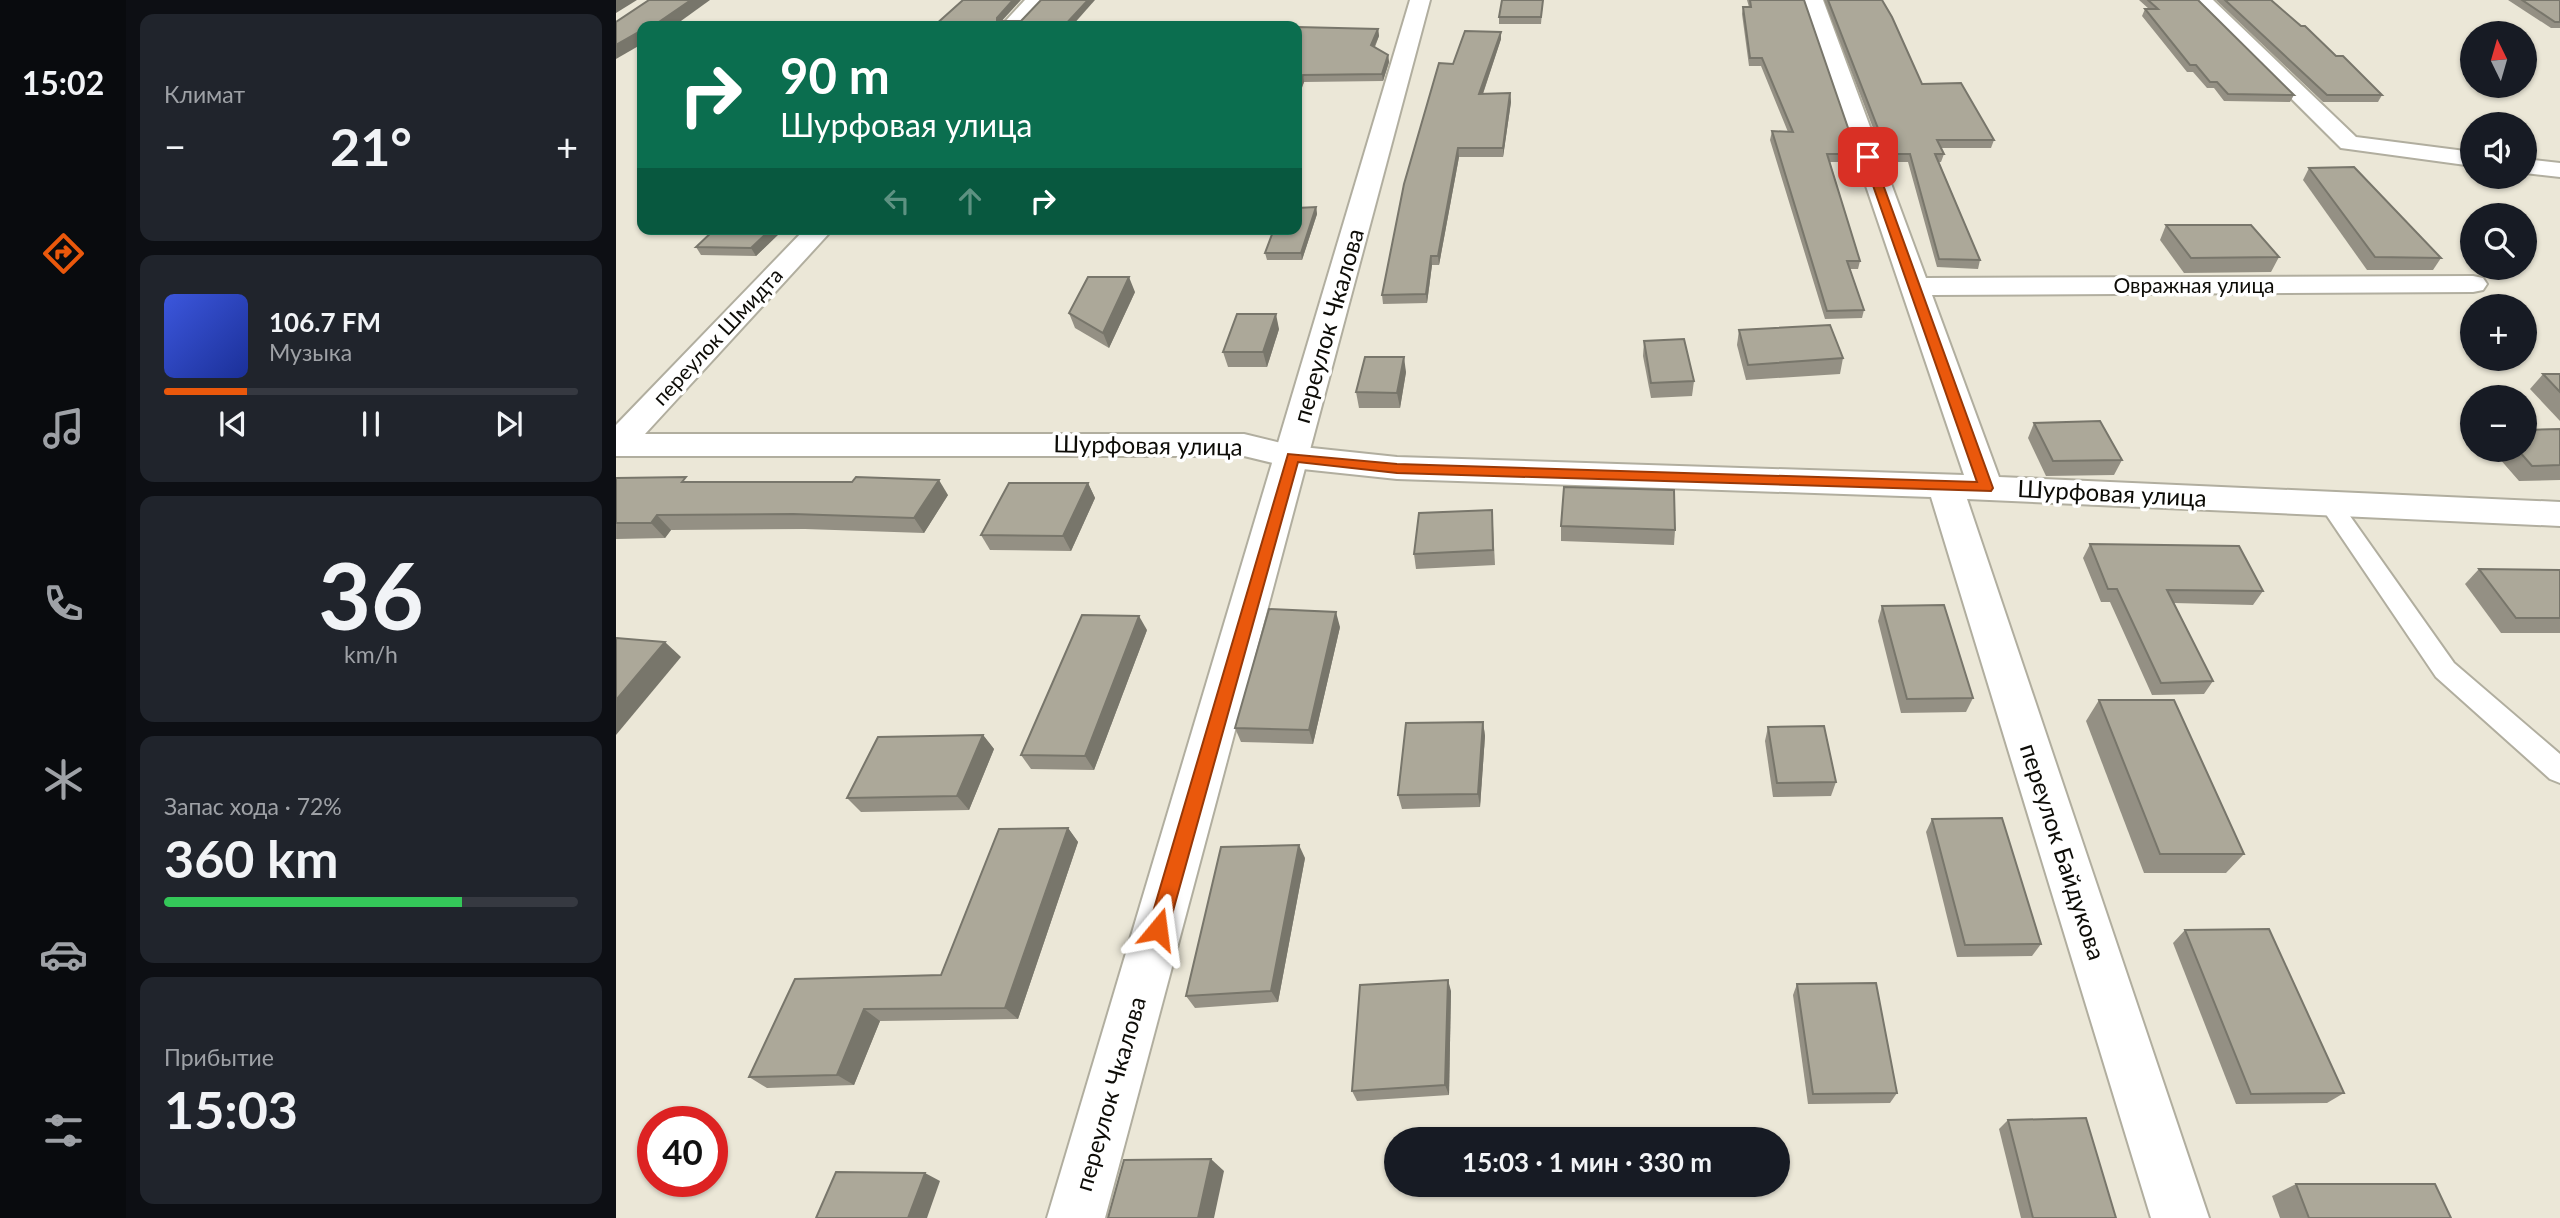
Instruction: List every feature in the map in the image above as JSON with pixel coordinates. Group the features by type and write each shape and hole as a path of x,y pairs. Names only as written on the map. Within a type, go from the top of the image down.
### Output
{"street":[{"path":"1016,21 1036,0"},
{"name":"переулок Чкалова","path":"1076,1218 1420,0"},
{"name":"переулок Байдукова","path":"1813,0 1915,287 1965,487 2180,1218"},
{"path":"2202,0 2349,143 2460,157"},
{"path":"2537,167 2560,170"},
{"name":"переулок Шмидта","path":"616,445 814,235"},
{"name":"Овражная улица","path":"1915,287 2473,284"},
{"name":"Шурфовая улица","path":"616,445 1244,445 1293,457 1397,468 1965,487 2560,514"}],"lane":[{"path":"2330,504 2445,670 2560,771"}],"building":[{"path":"649,0 691,0 660,21 637,21 637,33 616,45 616,22"},
{"path":"963,0 1013,0 997,21 940,21"},
{"path":"1041,0 1088,0 1069,21 1021,21"},
{"path":"1502,0 1543,0 1541,17 1499,17"},
{"path":"1750,0 1804,0 1857,154 1827,154 1860,261 1847,261 1864,310 1827,311 1772,131 1793,132 1762,58 1750,58 1743,7 1751,7"},
{"path":"1828,0 1882,0 1922,84 1961,83 1994,140 1937,140 1944,154 1935,154 1980,260 1939,259 1910,154 1888,154"},
{"path":"2148,0 2198,0 2294,95 2228,94 2217,82 2210,82 2196,65 2190,65 2145,9 2158,9"},
{"path":"2225,0 2271,0 2301,26 2305,26 2336,56 2343,56 2382,95 2327,95"},
{"path":"2522,0 2560,0 2560,22 2555,22"},
{"path":"1302,27 1378,29 1371,45 1388,55 1382,74 1303,75 1302,78"},
{"path":"1465,31 1501,32 1479,94 1510,93 1503,148 1458,148 1438,256 1431,256 1426,294 1382,295 1404,184 1439,63 1453,64"},
{"path":"2354,167 2441,258 2375,257 2309,168"},
{"path":"1316,207 1301,253 1265,253 1272,235 1302,235 1302,208"},
{"path":"2166,225 2251,225 2279,257 2191,258"},
{"path":"709,235 765,235 751,248 696,247"},
{"path":"1088,277 1129,277 1103,333 1069,313"},
{"path":"1237,314 1276,314 1263,352 1223,352"},
{"path":"1830,325 1843,358 1748,365 1739,330"},
{"path":"1684,339 1694,381 1651,383 1644,341"},
{"path":"1365,357 1404,357 1397,393 1356,392"},
{"path":"2543,374 2560,374 2560,392"},
{"path":"2100,421 2122,460 2053,461 2034,423"},
{"path":"2560,429 2560,465 2532,466 2528,462 2537,462 2537,430"},
{"path":"686,477 682,482 852,482 856,477 939,480 914,518 793,514 657,515 651,523 616,523 616,478"},
{"path":"1009,483 1088,483 1063,536 981,535"},
{"path":"1564,487 1674,490 1675,530 1561,526"},
{"path":"1492,510 1493,550 1414,554 1419,513"},
{"path":"2090,544 2239,546 2263,591 2167,590 2213,681 2161,683 2117,589 2108,589"},
{"path":"2479,569 2560,570 2560,618 2516,618"},
{"path":"1944,605 1973,698 1907,699 1882,606"},
{"path":"1269,609 1336,612 1309,730 1235,728"},
{"path":"1082,615 1139,616 1085,756 1021,755"},
{"path":"616,638 665,642 616,700"},
{"path":"2099,700 2174,700 2244,854 2160,854"},
{"path":"1483,722 1478,794 1398,795 1406,723"},
{"path":"1824,726 1836,782 1777,783 1768,727"},
{"path":"983,735 957,796 847,798 878,737"},
{"path":"2002,818 2041,944 1965,945 1932,819"},
{"path":"1068,828 1005,1008 864,1009 837,1075 749,1077 795,979 941,975 999,829"},
{"path":"1299,845 1271,991 1186,996 1221,847"},
{"path":"2269,929 2344,1093 2251,1094 2185,930"},
{"path":"1448,980 1445,1085 1352,1091 1360,985"},
{"path":"1876,983 1897,1093 1813,1094 1797,984"},
{"path":"2086,1118 2116,1218 2033,1218 2008,1120"},
{"path":"1211,1159 1198,1218 1108,1218 1124,1160"},
{"path":"836,1172 925,1173 908,1218 816,1218"},
{"path":"2296,1184 2435,1184 2451,1218 2309,1218"}],"route":[{"path":"1158,929 1293,457 1397,468 1986,488 1868,157"}]}
